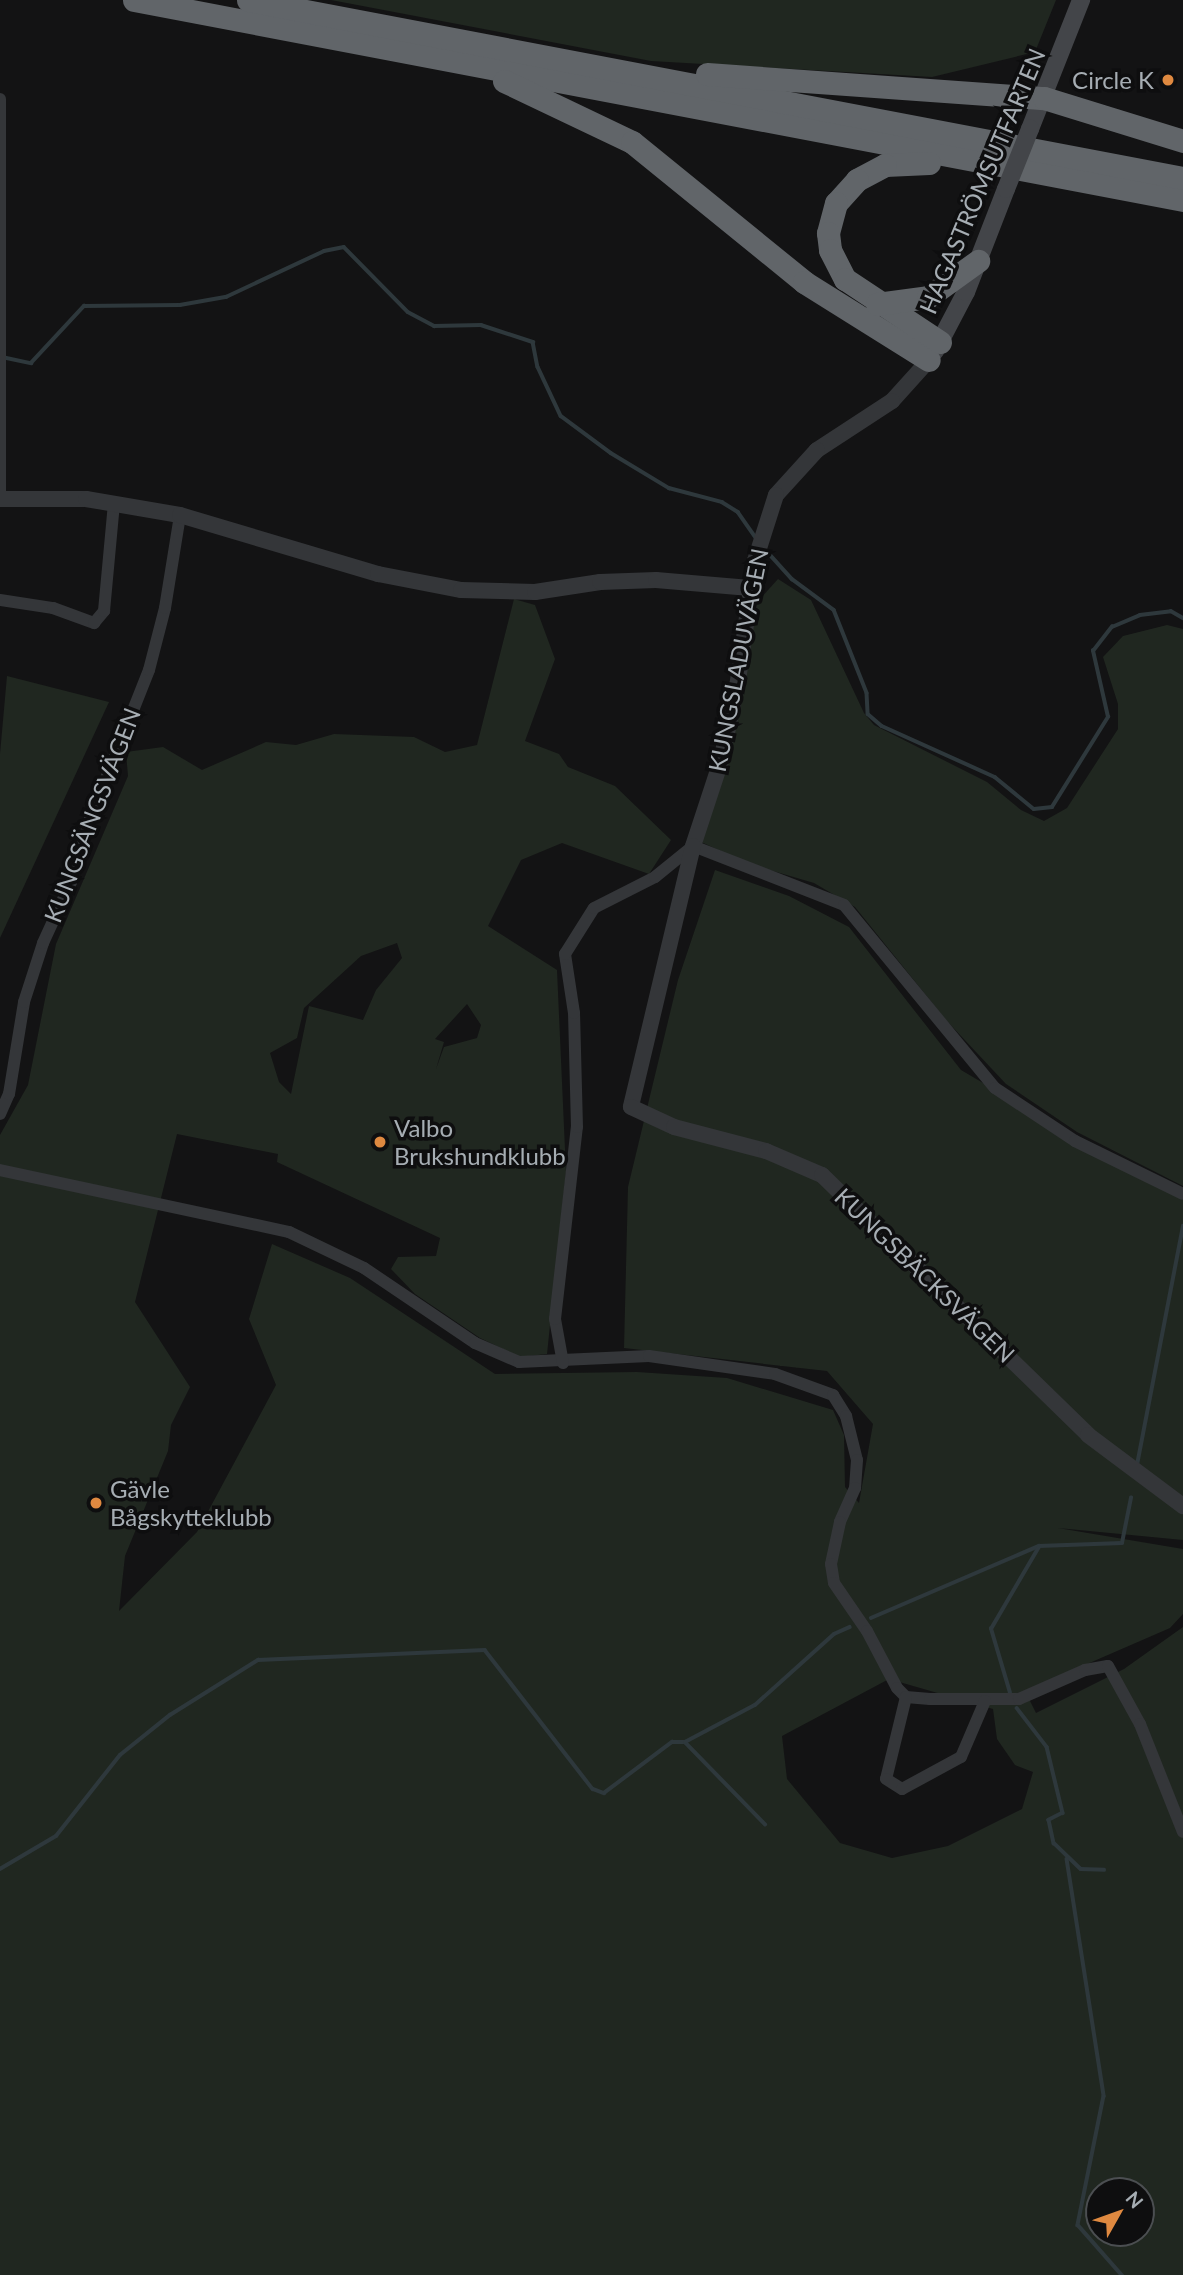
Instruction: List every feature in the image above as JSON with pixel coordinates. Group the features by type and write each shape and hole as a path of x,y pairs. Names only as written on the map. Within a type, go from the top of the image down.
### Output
{"highway":[{"path":"134,0 1183,200"},
{"path":"248,0 1183,178"},
{"path":"459,62 576,112 632,142 804,282 935,351"},
{"path":"602,67 1044,98 1183,141"},
{"path":"935,351 845,279 830,250 828,233 836,204 856,180 901,162 1050,175"},
{"path":"877,304 928,298 978,261"}],"main road":[{"name":"HAGASTRÖMSUTFARTEN","path":"935,351 978,261 1081,0"},
{"name":"HAGASTRÖMSUTFARTEN","path":"1075,19 1087,0"}],"street":[{"path":"0,99 0,499 86,499 180,515 378,574 461,590 535,592 600,582 656,580 750,588"},
{"name":"KUNGSLADUVÄGEN","path":"631,1107 693,846 707,812 724,748 755,561 776,495 817,450 892,401 935,351"},
{"path":"0,600 53,608 94,623 104,611 114,504"},
{"name":"KUNGSÄNGSVÄGEN","path":"0,1114 9,1094 24,1002 43,943 71,882 94,806 149,670 165,608 180,515"},
{"path":"563,1363 555,1319 577,1127 574,1013 565,954 594,908 655,877 693,846 844,905 995,1088 1075,1141 1183,1194"},
{"name":"KUNGSBÄCKSVÄGEN","path":"631,1107 674,1127 766,1151 822,1175 1088,1435 1183,1506"},
{"path":"0,1170 289,1232 364,1268 475,1343 519,1362 563,1363 649,1356 775,1374 833,1395 846,1416 857,1461 855,1489 840,1522 831,1564 834,1583 906,1697 886,1779 902,1789 961,1757 985,1701"},
{"path":"906,1697 985,1701 1019,1699 1085,1670 1108,1666 1140,1724 1183,1832"}],"shaded area":[{"path":"331,0 1056,0 1035,52 932,77 651,61"},
{"path":"778,579 811,600 864,713 874,725 987,782 1021,810 1044,821 1067,808 1118,729 1118,704 1103,657 1123,636 1167,625 1183,629 1183,1186 1077,1132 1006,1084 946,1020 855,907 814,883 749,864 699,841 751,609"},
{"path":"514,599 535,605 555,659 525,741 559,754 568,767 615,786 671,840 649,874 562,843 521,860 488,926 557,970 566,1172 547,1354 520,1357 480,1338 415,1294 391,1269 398,1257 436,1256 440,1238 277,1162 278,1154 177,1134 135,1302 190,1387 171,1425 168,1451 125,1556 119,1611 197,1532 276,1385 249,1319 272,1244 350,1278 495,1374 637,1372 727,1378 833,1410 844,1435 845,1487 859,1503 873,1424 827,1371 624,1348 628,1187 678,980 715,870 789,896 849,927 961,1070 1183,1200 1183,1540 1058,1528 1183,1549 1183,1614 1170,1628 1025,1691 1036,1713 1124,1669 1183,1627 1183,2275 0,2275 0,1135 28,1085 56,944 128,776 126,752 163,747 202,770 266,742 296,745 334,734 414,737 445,752 477,745","holes":["397,943 402,958 376,990 363,1020 309,1006 291,1094 279,1082 270,1053 297,1038 304,1008 361,956","467,1004 481,1025 477,1038 444,1047 436,1069 444,1042 435,1039","889,1679 993,1709 997,1739 1015,1765 1033,1772 1022,1809 948,1846 892,1858 840,1843 787,1779 782,1736"]},
{"path":"7,676 109,702 0,938 0,754"}],"waterway":[{"path":"2,357 31,363 84,306 180,305 226,297 324,251 344,247 408,312 434,326 481,325 533,342 538,367 561,416 611,453 669,488 722,502 738,512 757,539"},
{"path":"764,548 792,579 834,610 867,693 868,714 882,726 995,777 1034,809 1052,807 1108,717 1093,651 1112,627 1140,615 1171,611 1183,618"},
{"path":"1137,1465 1183,1226"},
{"path":"871,1618 1039,1546 1122,1543 1131,1498"},
{"path":"1010,1693 991,1629 1039,1547"},
{"path":"0,1869 56,1836 120,1755 170,1715 258,1660 485,1650 593,1789 604,1793 672,1742 685,1742 755,1705 834,1634 850,1627"},
{"path":"1017,1708 1047,1747 1063,1813 1049,1820 1054,1843 1081,1869 1104,1870"},
{"path":"685,1742 765,1824"},
{"path":"1067,1859 1104,2096 1078,2225 1122,2275"}],"place":[{"name":"Circle K","path":"1168,80"},
{"name":"Valbo Brukshundklubb","path":"380,1142"},
{"name":"Gävle Bågskytteklubb","path":"96,1503"}]}
